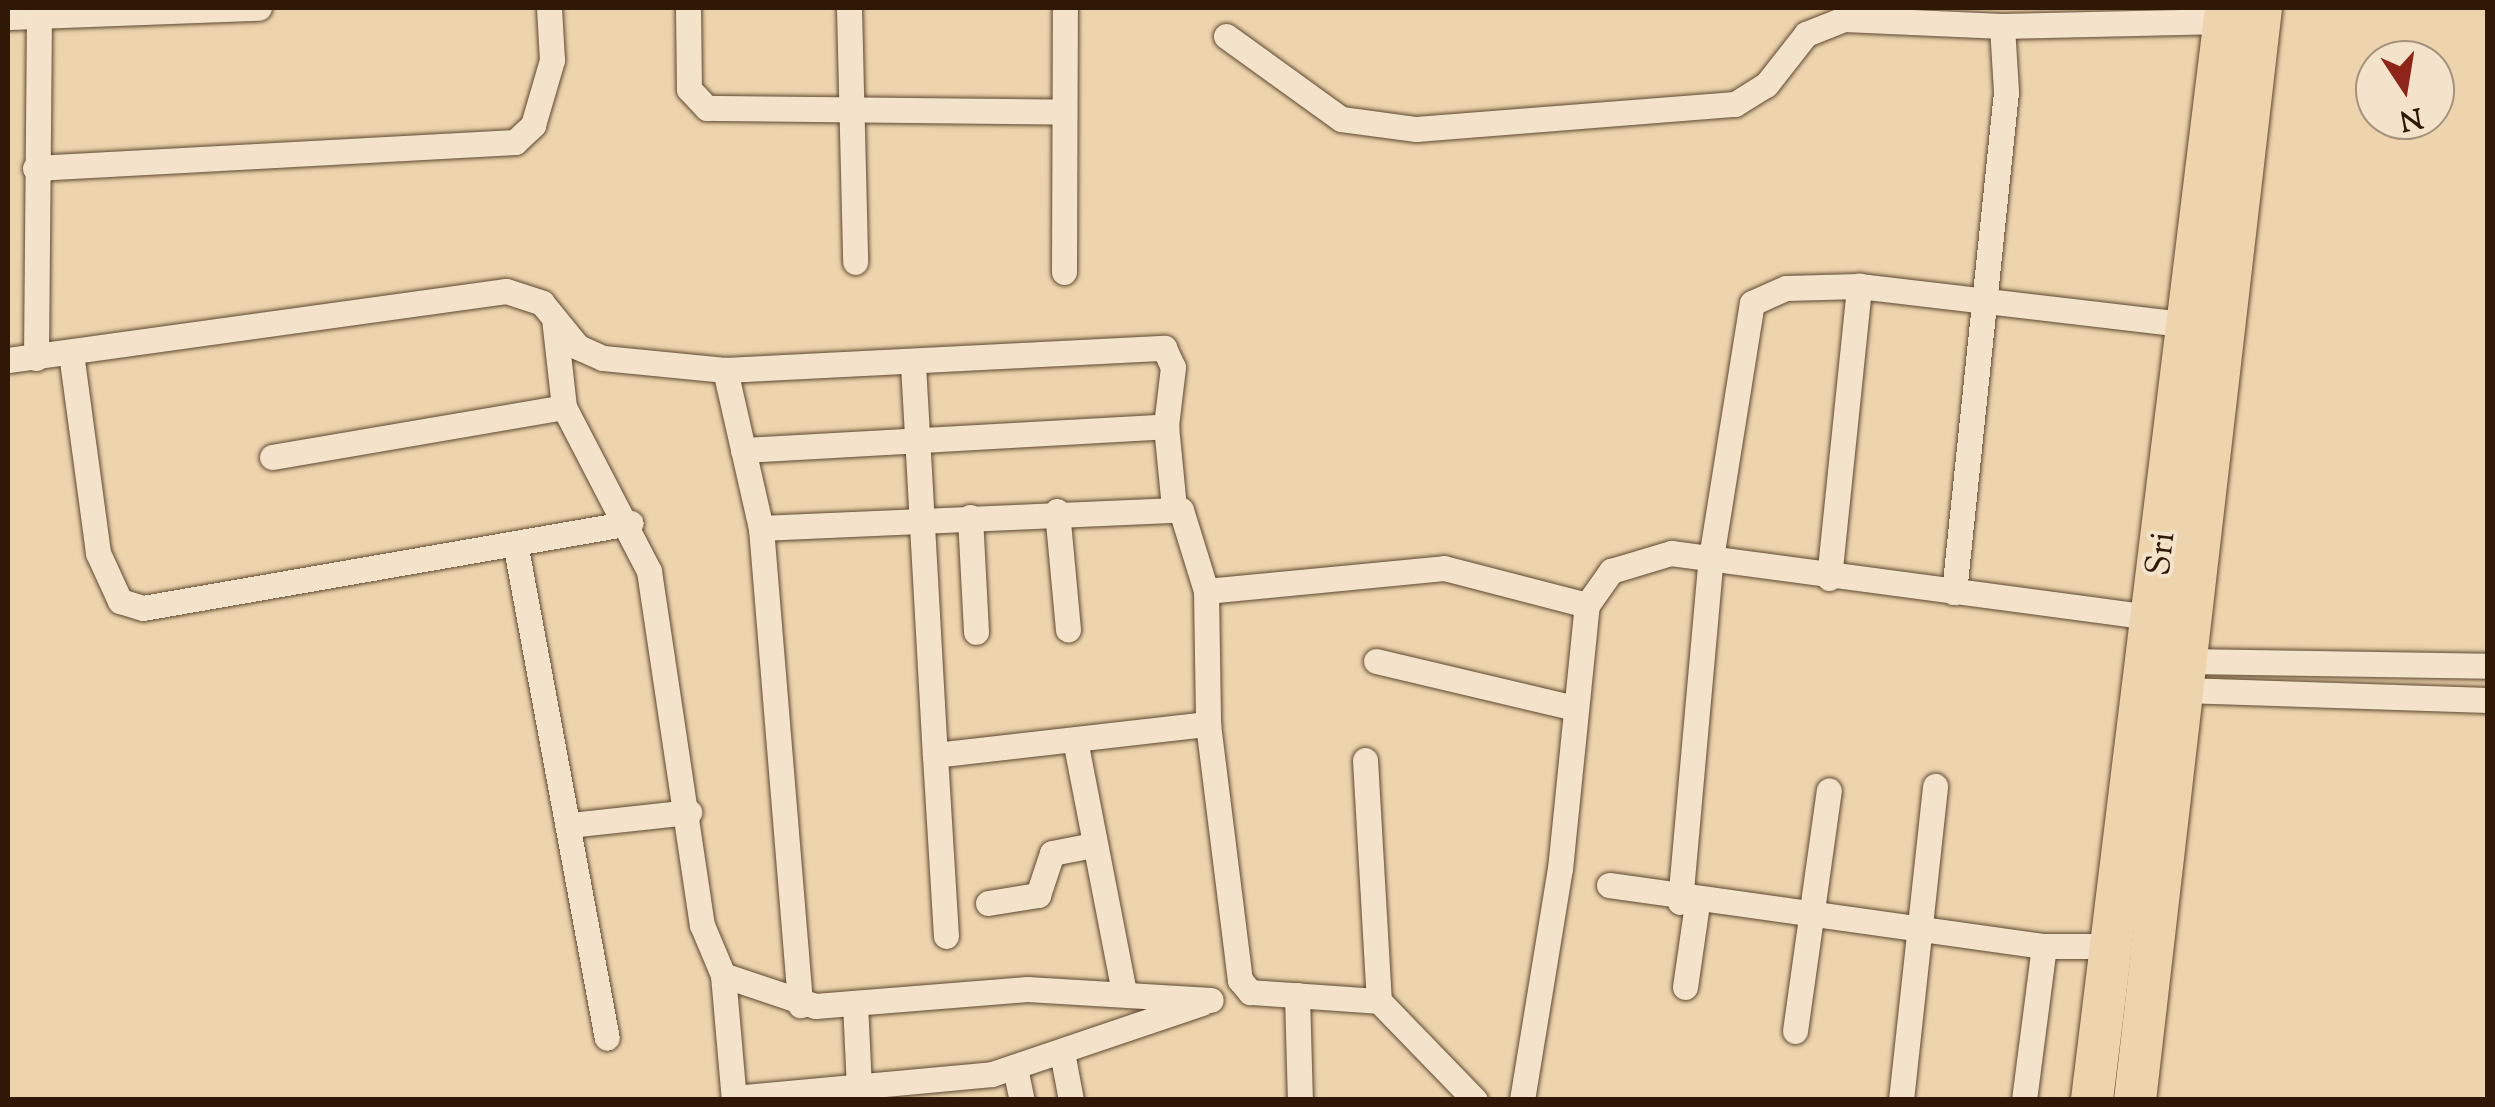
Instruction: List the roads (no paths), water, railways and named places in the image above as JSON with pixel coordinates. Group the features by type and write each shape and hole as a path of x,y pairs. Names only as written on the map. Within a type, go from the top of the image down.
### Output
{"highway":[{"name":"Sri","path":"2092,1100 2134,923 2155,618 2189,325 2237,12"},
{"path":"2135,1100 2134,923 2185,676 2237,12"}],"street":[{"path":"8,17 39,12 259,8"},
{"path":"35,168 515,142 533,125 552,60 549,8"},
{"path":"688,8 696,102 1064,112"},
{"path":"849,8 855,262"},
{"path":"1064,272 1065,8"},
{"path":"36,358 39,12"},
{"path":"1226,36 1341,119 1416,129 1735,104 1766,84 1806,34 1844,19 2002,26 2237,12"},
{"path":"1954,592 2009,42 2002,26"},
{"path":"1685,988 1711,558 1752,303 1786,288 1859,286 2189,325"},
{"path":"1829,578 1859,286"},
{"path":"8,360 506,291 542,303 554,318 603,358 725,370 914,364 1151,344 1164,348 1174,367 1166,426 1174,507 1190,524 1206,591 1208,724 1244,987"},
{"path":"554,318 564,406 631,523 649,571 689,812 702,925 723,974 734,1099 859,1088 894,1093 1015,1068 1244,987 1379,1001"},
{"path":"71,353 98,554 120,601 143,608 516,548 631,523"},
{"path":"914,364 946,936"},
{"path":"725,370 761,528 800,1005"},
{"path":"272,457 564,406"},
{"path":"743,450 1166,426"},
{"path":"761,528 1174,507"},
{"path":"1057,511 1068,629"},
{"path":"970,517 976,632"},
{"path":"516,548 606,1038"},
{"path":"1522,1100 1560,869 1571,707 1587,604 1623,563 1670,553 1829,578 2155,618"},
{"path":"1206,591 1444,568 1587,604"},
{"path":"1376,661 1571,707"},
{"path":"2185,676 2488,666"},
{"path":"2185,676 2488,700"},
{"path":"936,755 1208,724"},
{"path":"1076,740 1124,993"},
{"path":"1364,760 1379,1001 1476,1100"},
{"path":"1901,1100 1935,786"},
{"path":"1795,1031 1829,790"},
{"path":"570,826 689,812"},
{"path":"988,903 1038,894 1052,853 1093,845"},
{"path":"1609,885 1689,903 1812,914 2044,946 2134,923"},
{"path":"2024,1100 2044,946"},
{"path":"723,974 800,1005 1027,989 1211,1000"},
{"path":"1297,995 1300,1100"},
{"path":"855,1003 859,1088"},
{"path":"1062,1052 1071,1100"},
{"path":"1015,1068 1022,1100"}]}
